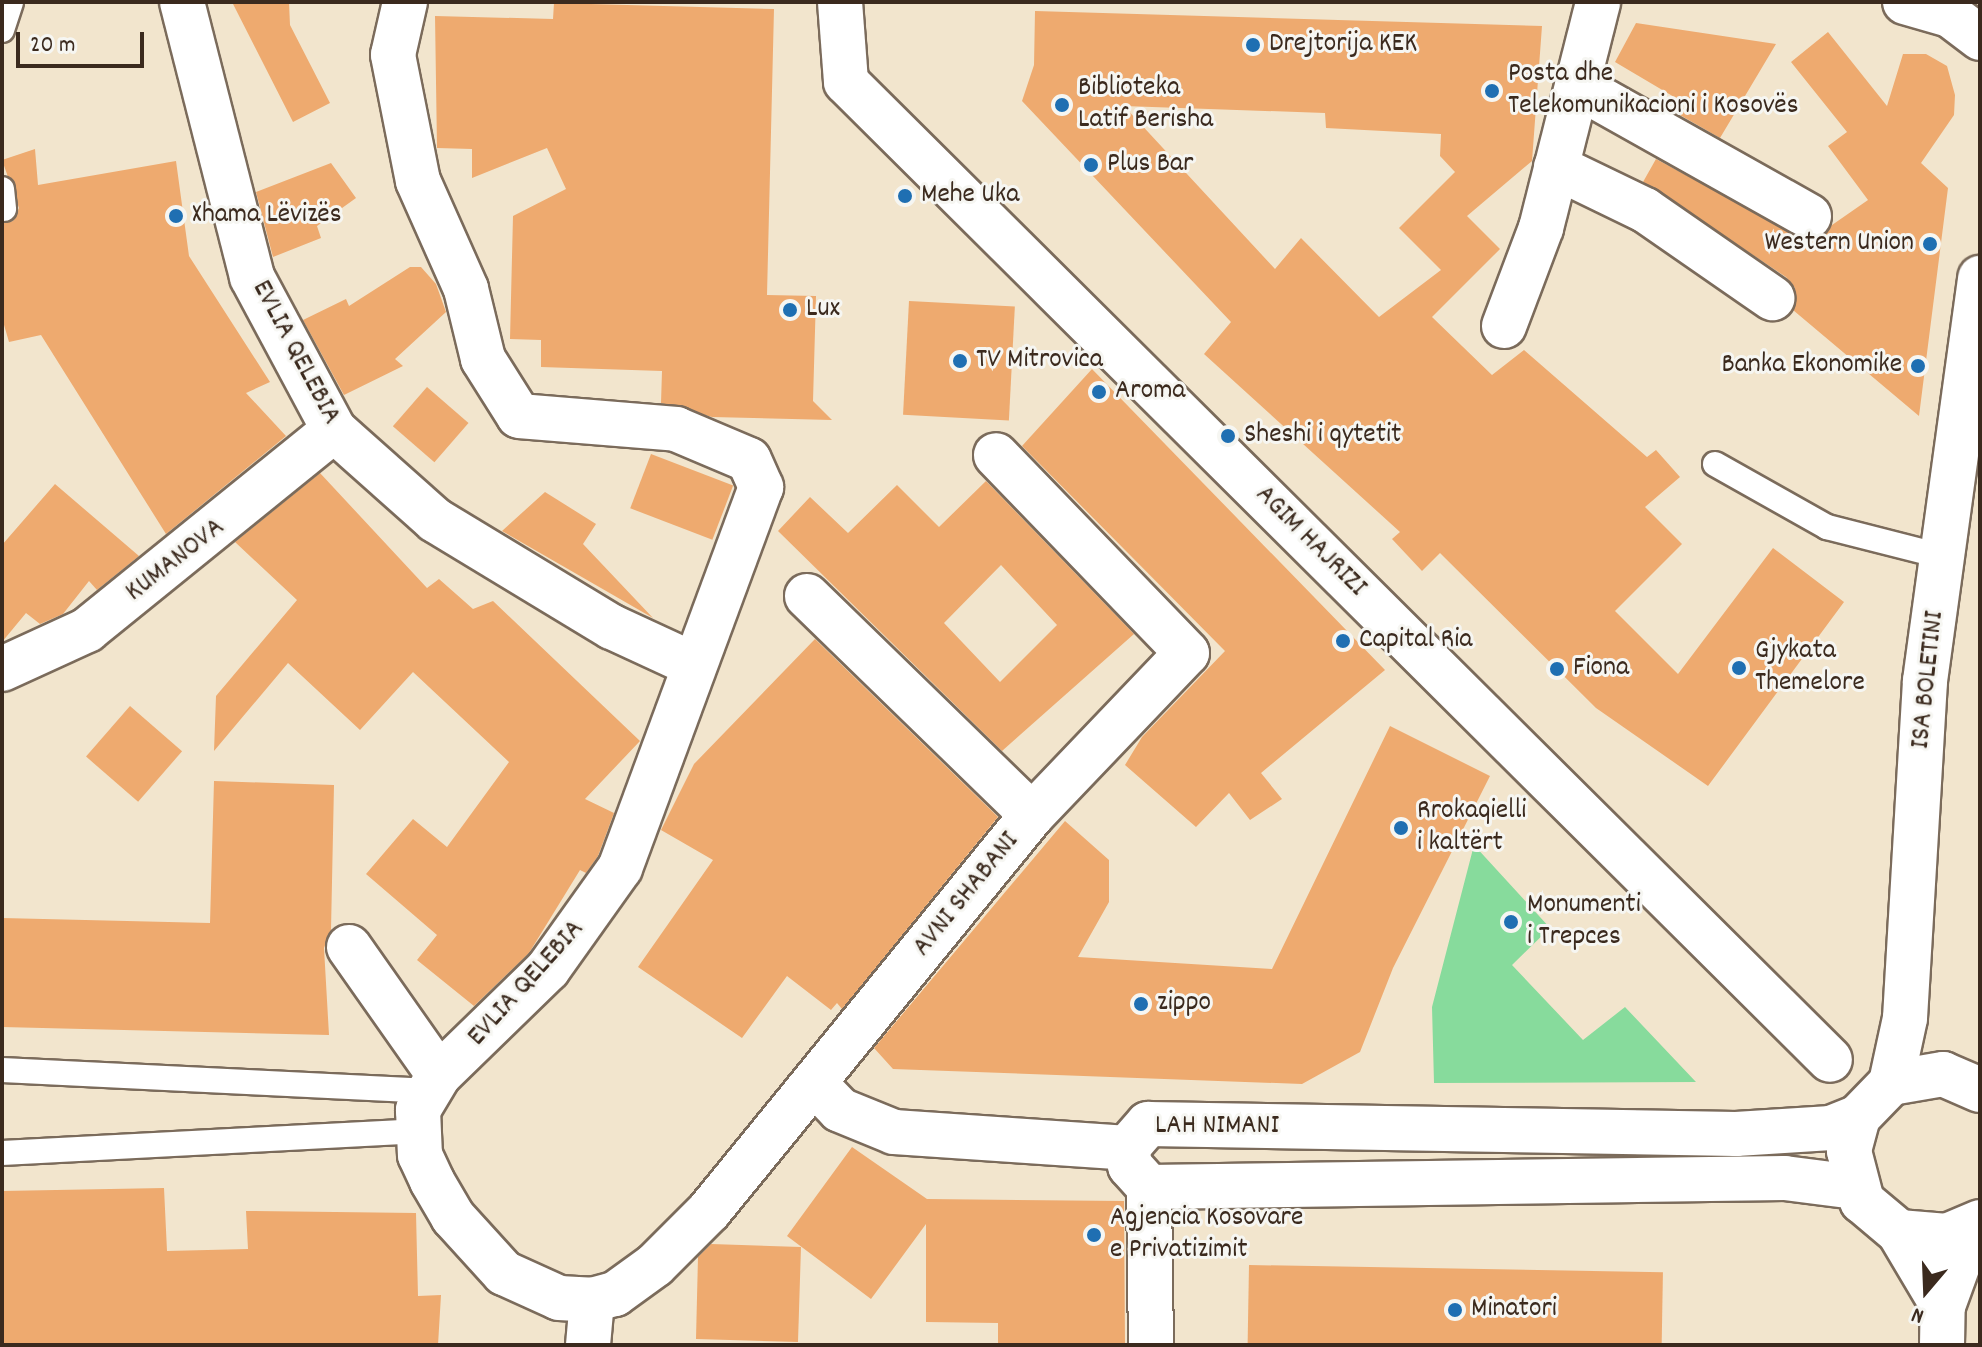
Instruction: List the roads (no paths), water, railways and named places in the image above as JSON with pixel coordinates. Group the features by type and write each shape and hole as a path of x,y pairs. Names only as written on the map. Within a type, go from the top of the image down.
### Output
{"street":[{"name":"EVLIA QELEBIA","path":"182,2 252,277 334,430 435,520 612,627 690,663"},
{"name":"EVLIA QELEBIA","path":"405,2 393,55 418,181 466,289 483,359 519,416 676,429 749,460 761,487 690,663 653,790 620,868 548,969 427,1099"},
{"name":"AGIM HAJRIZI","path":"840,2 846,82 1830,1060"},
{"path":"1504,326 1556,167 1598,2"},
{"path":"1905,2 1950,15 1980,38"},
{"path":"1577,86 1809,216"},
{"path":"1556,167 1645,210 1772,298"},
{"name":"ISA BOLETINI","path":"1891,1083 1905,1018 1925,681 1980,278"},
{"name":"KUMANOVA","path":"2,669 87,630 334,430"},
{"name":"AVNI SHABANI","path":"592,1300 615,1294 655,1265 814,1083 1032,815 1187,653 996,455"},
{"path":"807,596 1032,815"},
{"path":"349,947 427,1099 420,1155 453,1217 504,1273 559,1298 592,1300 588,1345"},
{"path":"1975,1226 1922,1238 1899,1232 1872,1214 1855,1187 1845,1122 1891,1083 1943,1074 1980,1090"},
{"path":"814,1083 840,1110 894,1132 1127,1148"},
{"name":"LAH NIMANI","path":"1149,1187 1130,1166 1127,1148 1148,1124 1736,1134 1845,1122"},
{"path":"1151,1345 1149,1187 1785,1178 1855,1187"},
{"path":"1942,1326 1975,1226"},
{"path":"1899,1232 1942,1326"}],"lane":[{"path":"2,30 11,2"},
{"path":"1715,464 1827,527 1941,556"},
{"path":"2,1070 427,1099"},
{"path":"2,1153 427,1099"}],"place":[{"name":"Drejtorija KEK","path":"1253,45"},
{"name":"Posta dhe Telekomunikacioni i Kosovës","path":"1492,91"},
{"name":"Biblioteka Latif Berisha","path":"1062,105"},
{"name":"Plus Bar","path":"1091,165"},
{"name":"Mehe Uka","path":"905,196"},
{"name":"Xhama Lëvizës","path":"176,216"},
{"name":"Western Union","path":"1930,244"},
{"name":"Lux","path":"790,310"},
{"name":"TV Mitrovica","path":"960,361"},
{"name":"Banka Ekonomike","path":"1918,366"},
{"name":"Aroma","path":"1099,392"},
{"name":"Sheshi i qytetit","path":"1228,436"},
{"name":"Capital Ria","path":"1343,641"},
{"name":"Gjykata Themelore","path":"1739,668"},
{"name":"Fiona","path":"1557,669"},
{"name":"Rrokaqielli i kaltërt","path":"1401,828"},
{"name":"Monumenti i Trepces","path":"1511,922"},
{"name":"zippo","path":"1141,1004"},
{"name":"Agjencia Kosovare e Privatizimit","path":"1094,1235"},
{"name":"Minatori","path":"1455,1310"}]}
